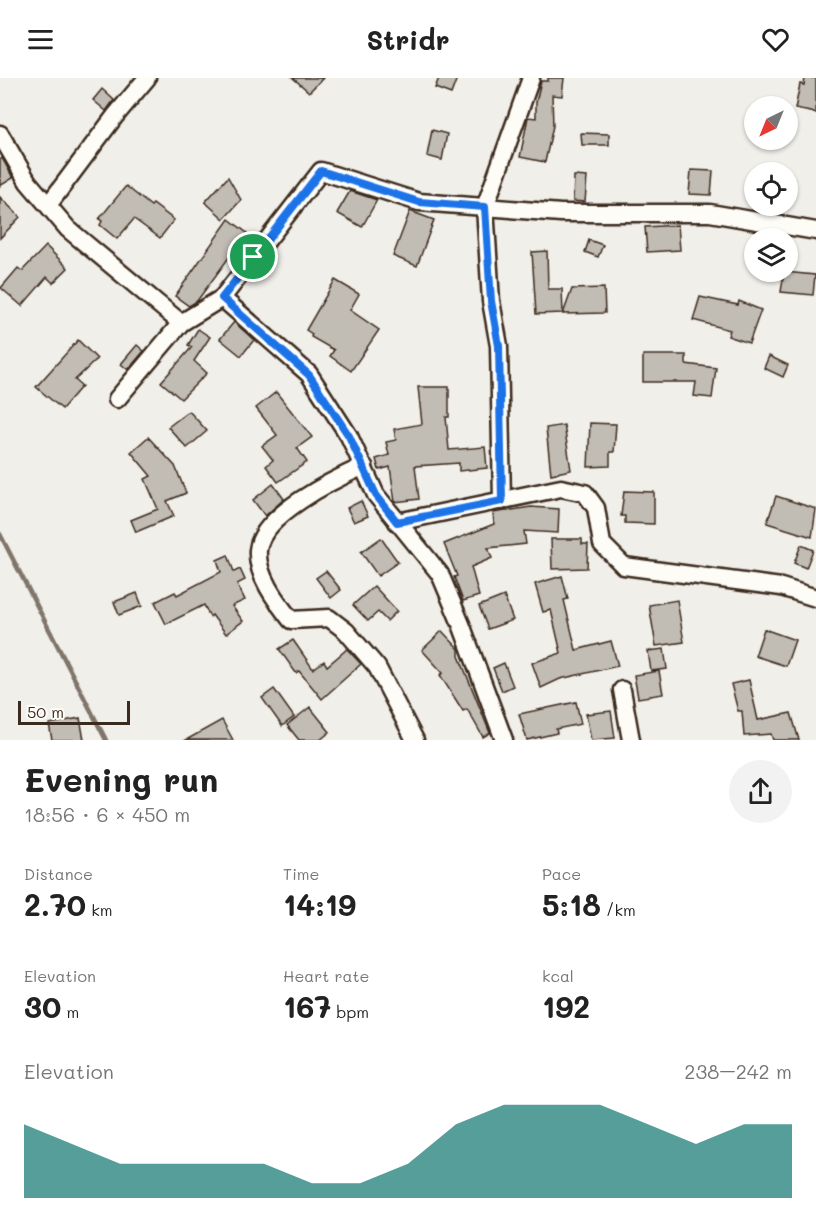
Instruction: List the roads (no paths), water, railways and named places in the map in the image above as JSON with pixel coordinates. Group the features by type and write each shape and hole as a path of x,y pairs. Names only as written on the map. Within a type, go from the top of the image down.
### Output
{"street":[{"path":"49,204 115,116 147,78"},
{"path":"502,501 499,346 491,301 485,207 531,78"},
{"path":"0,134 28,182 68,229 181,323"},
{"path":"117,399 181,323 222,298 321,171 419,202 561,213 710,213 814,230 816,212"},
{"path":"222,298 309,375 349,436 376,495 440,574 504,740"},
{"path":"364,466 334,480 275,519 261,538 258,551 267,585 291,620 329,618 346,631 377,667 415,740"},
{"path":"397,522 561,488 585,493 596,508 602,544 624,566 781,587 816,598"},
{"path":"622,690 631,740"}],"waterway":[{"path":"0,534 106,740"}]}
